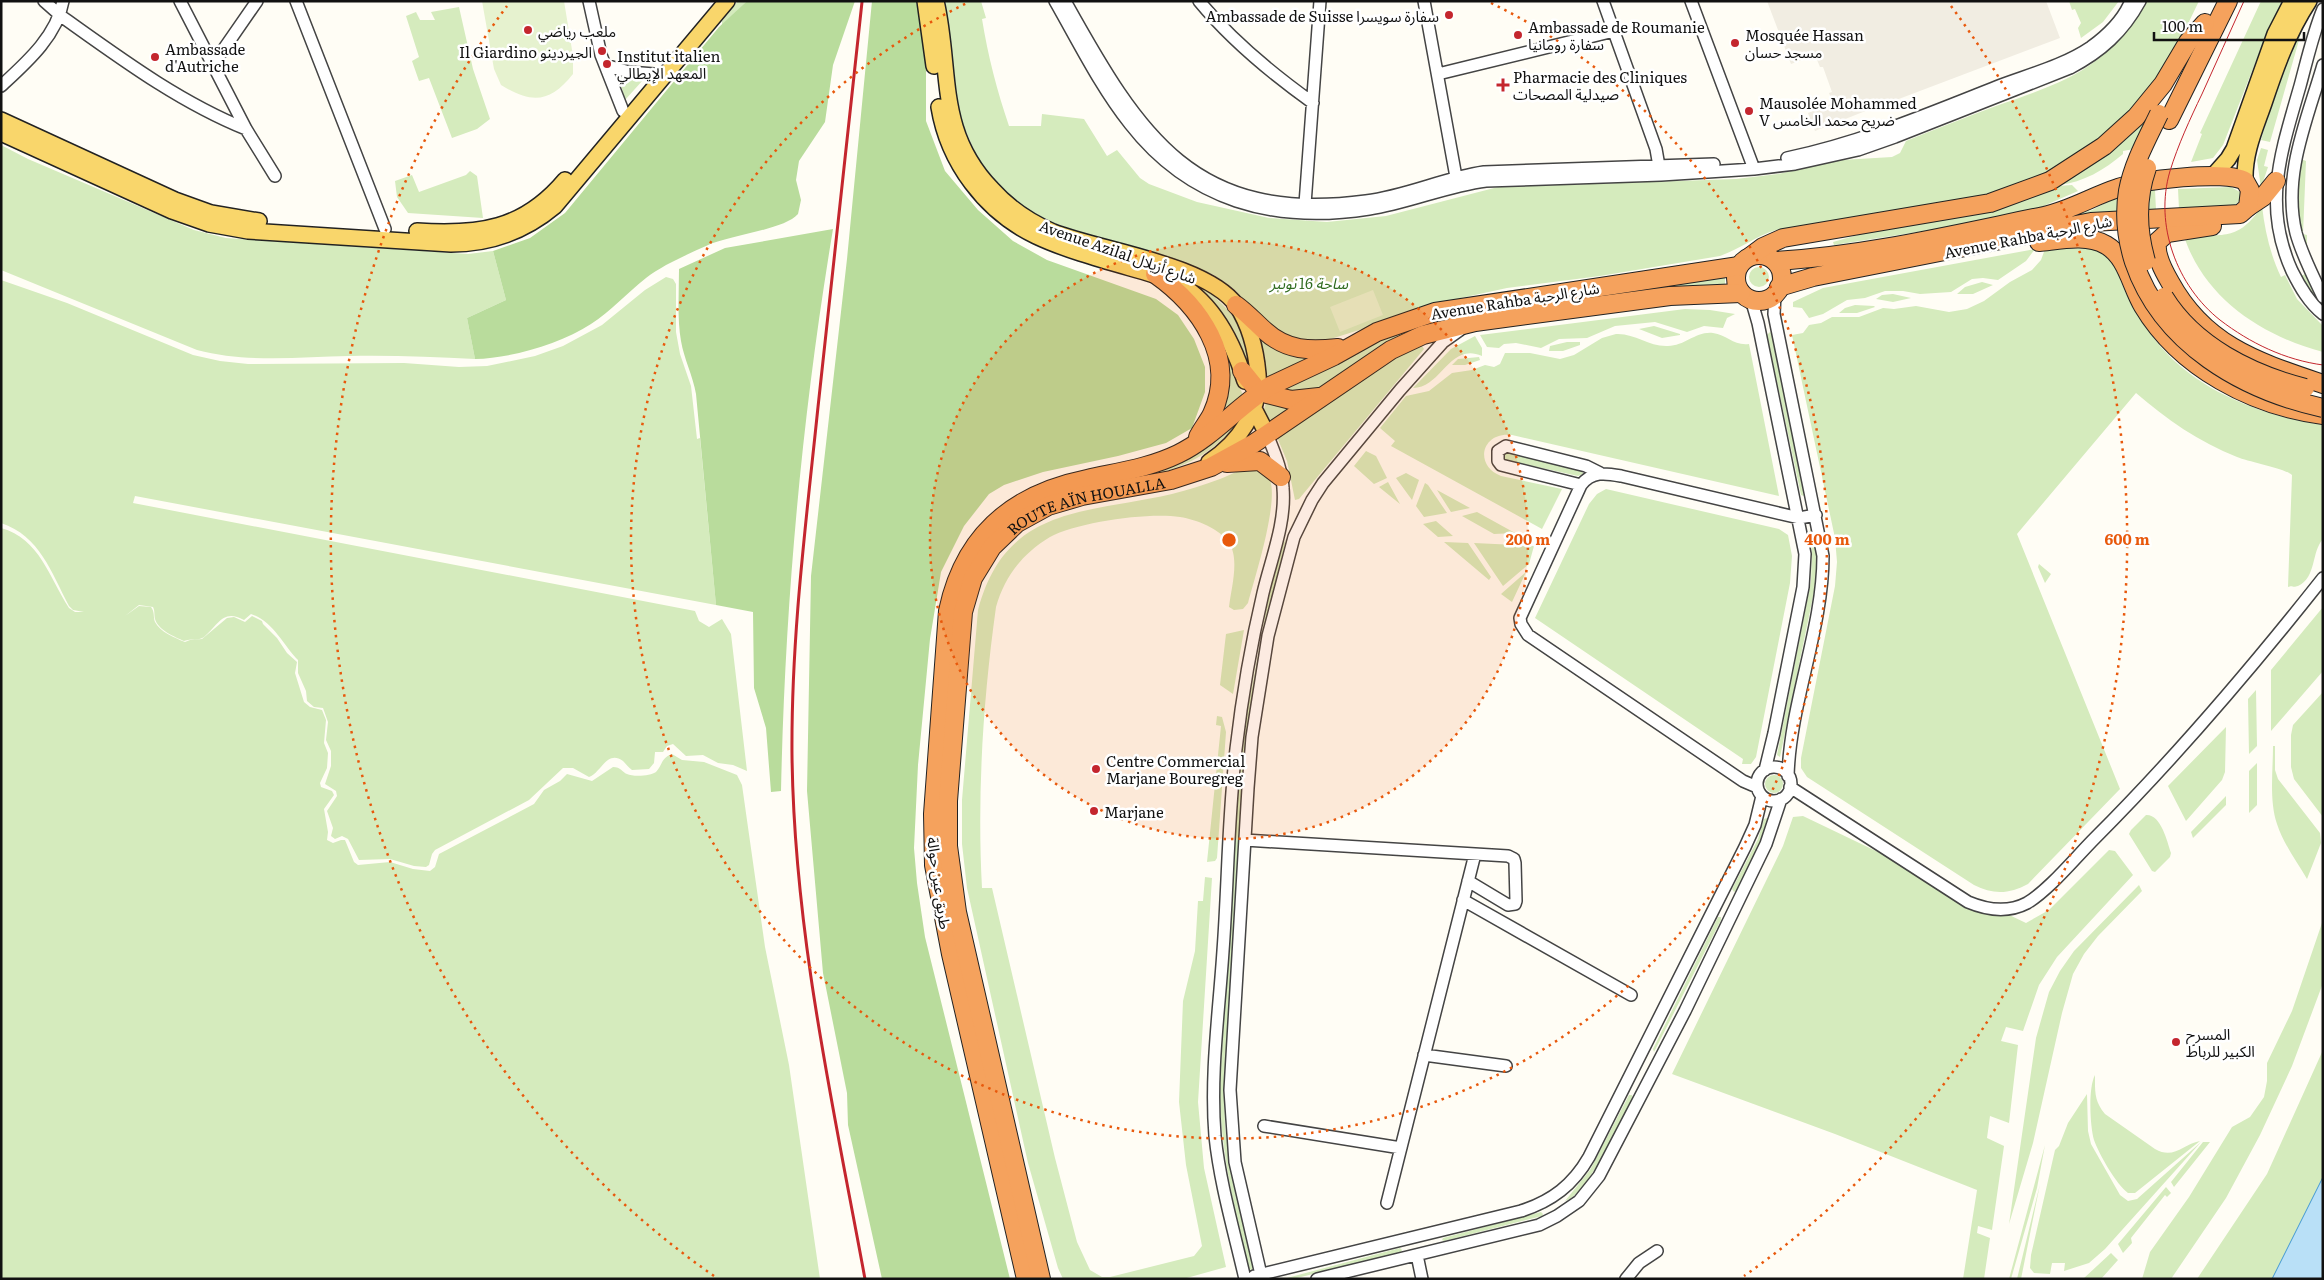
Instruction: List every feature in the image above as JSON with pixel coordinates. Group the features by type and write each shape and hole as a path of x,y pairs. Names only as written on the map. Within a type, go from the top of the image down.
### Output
{"highway":[{"path":"2214,1 2164,117 2143,180 2138,212 2145,259 2158,289 2172,309 2188,327 2228,357 2273,379 2323,391"},
{"path":"2228,1 2184,90 2164,117 2136,164 2126,208 2131,253 2148,294 2172,329 2207,358 2263,389 2296,402 2323,408"},
{"path":"1745,261 1764,255 1775,261 1781,274 1777,290 1761,300 1746,296 1736,280 1745,261 1763,246 1783,238 1990,203 2050,181 2104,146 2136,117 2163,84 2188,42 2205,24"},
{"name":"Avenue Rahba شارع الرحبة","path":"1775,261 1860,251 2044,216 2075,207 2130,184 2235,176 2245,181"},
{"path":"2241,211 2250,190 2245,181"},
{"path":"2276,181 2263,197 2213,225 2167,232 2159,238 2157,252 2174,290 2200,323 2244,354 2280,371 2323,384"},
{"name":"Avenue Rahba شارع الرحبة","path":"1777,290 1813,277 2107,220 2241,211"},
{"path":"2006,240 2026,243 2091,240 2107,246 2119,256 2143,306 2168,339 2183,353 2216,377 2270,404 2323,415"},
{"name":"Avenue Rahba شارع الرحبة","path":"1254,400 1391,326 1450,308 1745,261"},
{"path":"1154,274 1180,294 1201,317 1208,329 1218,357 1219,386 1216,400 1212,414 1193,446"},
{"name":"Avenue Rahba شارع الرحبة","path":"1267,434 1368,364 1407,342 1440,329 1475,322 1670,296 1746,296"},
{"path":"1236,305 1273,338 1293,348 1316,350 1351,347"},
{"path":"1242,371 1254,400 1291,400 1322,396"},
{"name":"ROUTE AÏN HOUALLA","path":"1045,490 1142,467 1166,459 1193,446 1254,400"},
{"name":"ROUTE AÏN HOUALLA","path":"961,630 967,595 973,578 992,548 1017,523 1032,513 1065,500 1179,478 1221,462 1267,434"},
{"path":"1221,462 1260,461 1282,476"},
{"name":"طريق عين حوالة","path":"1026,1279 937,890 932,840 946,624 955,585 966,560 989,528 1021,502 1045,490"},
{"name":"طريق عين حوالة","path":"961,630 948,801 950,868 962,931 1041,1279"}],"main road":[{"path":"1,120 176,200 212,213 249,221 385,229 464,233 490,229 515,220 537,207 557,190 714,1"},
{"path":"1,133 172,211 209,224 248,231 451,244 479,243 520,230 555,206 727,1"},
{"name":"Avenue Azilal شارع أزيلال","path":"925,1 943,125 959,163 983,197 1007,219 1035,236 1154,274 1186,287 1201,299 1224,332 1242,371"},
{"name":"Avenue Azilal شارع أزيلال","path":"936,1 946,91 953,121 972,163 1001,198 1025,217 1052,231 1195,276 1217,288 1236,305 1252,341 1254,400 1267,434"},
{"path":"2212,177 2234,149 2269,48 2292,1"},
{"path":"2245,181 2245,163 2249,146 2278,61 2286,41 2309,1"},
{"path":"1179,478 1203,466 1224,450 1242,430 1254,400"}],"street":[{"path":"44,1 61,16 181,97 209,113 246,129"},
{"path":"1,86 27,62 61,16 63,1"},
{"path":"180,1 246,129 275,176"},
{"path":"212,66 257,1"},
{"path":"296,1 385,229"},
{"path":"589,1 605,65 623,110"},
{"path":"1055,1 1107,92 1130,124 1157,154 1200,187 1253,208 1293,212 1350,212 1399,203 1486,180 1753,166 1815,152 1894,132 2033,84 2083,62 2116,36 2140,1"},
{"path":"1065,1 1104,70 1128,106 1152,136 1172,155 1207,179 1238,194 1270,201 1305,204 1352,203 1412,192 1456,177 1498,171 1660,171"},
{"path":"1198,1 1214,20 1261,65 1313,103"},
{"path":"1305,204 1320,1"},
{"path":"1424,1 1456,177"},
{"path":"1603,1 1656,150 1660,171"},
{"path":"1691,1 1753,166"},
{"path":"1894,132 2079,54 2111,30 2131,1"},
{"path":"2323,9 2282,150 2276,181 2277,221 2288,260 2304,293 2323,314"},
{"path":"1438,74 1614,31"},
{"path":"605,65 629,72 654,74"},
{"path":"2323,65 2297,154 2291,193 2293,217 2301,248 2323,297"},
{"path":"1316,1279 1525,1228 1557,1216 1578,1201 1599,1176 1650,1078 1766,844 1781,799 1787,794 1792,736 1823,571 1822,540 1774,314 1777,290"},
{"path":"1267,434 1278,460 1282,476 1282,516 1257,619 1236,751 1213,1101 1220,1172 1244,1279 1262,1277 1521,1211 1547,1201 1560,1193 1582,1170 1634,1069 1751,836 1760,792 1758,777 1764,770 1773,739 1803,587 1805,554 1799,518 1758,323 1746,296"},
{"path":"1262,1277 1239,1186 1230,1114 1231,1066 1252,737 1280,586 1294,537 1302,518 1323,483 1400,390 1443,342 1475,322"},
{"path":"1581,485 1501,465 1498,461 1498,451 1506,446 1586,466 1600,474"},
{"path":"1781,799 1770,800 1523,630 1521,624 1522,612 1581,485 1590,476 1600,474 1621,476 1799,518 1816,516"},
{"path":"1764,770 1776,767 1783,770 1789,781 1968,902 1982,908 1996,910 2011,909 2025,904 2043,890 2131,803 2263,654 2323,578"},
{"path":"1245,840 1508,856 1514,859 1515,904 1508,905 1468,881"},
{"path":"1387,1204 1475,854"},
{"path":"1463,900 1631,995"},
{"path":"1718,901 1734,910"},
{"path":"1424,1056 1506,1066"},
{"path":"1634,1069 1650,1078"},
{"path":"1264,1126 1401,1148"},
{"path":"1547,1201 1557,1216"},
{"path":"1626,1279 1639,1263 1657,1251"},
{"path":"1417,1255 1422,1279"}],"green space":[{"name":"ملعب رياضي","path":"482,1 564,1 573,56 573,74 565,84 556,91 540,98 522,95 501,85 494,69"},
{"path":"738,1 747,1 722,25 722,21"},
{"path":"747,1 855,1 833,65 825,122 799,161 796,180 801,200 798,214 791,220 781,224 716,242 667,265 646,278 598,319 565,338 520,353 475,359 467,318 506,300 493,251 530,238 565,213 719,27"},
{"path":"872,1 916,1 926,50 926,121 945,171 978,210 1013,241 1047,260 1156,299 1178,315 1194,339 1205,367 1205,392 1192,428 1166,443 1118,456 1043,472 1004,485 989,494 964,526 941,572 930,639 918,765 914,848 917,883 925,937 1010,1279 882,1279 848,1125 847,1093 823,973 807,791 811,576 847,259"},
{"name":"ساحة 16 نونبر","path":"945,1 981,1 986,18 982,19 990,60 1009,126 1041,126 1042,114 1084,119 1107,156 1117,150 1140,178 1149,184 1197,202 1269,218 1327,222 1386,216 1498,187 1736,179 1778,174 1842,160 1892,157 1900,153 1906,141 2043,89 2082,70 2100,58 2116,43 2144,1 2199,1 2168,65 2138,103 2099,140 2054,171 1989,195 1776,230 1720,256 1600,276 1507,288 1461,298 1321,342 1295,342 1264,323 1236,291 1214,275 1189,265 1101,240 1049,221 1022,206 998,185 979,161 960,118"},
{"path":"2069,1 2119,1 2103,22 2081,38 2078,28 2081,23 2075,9 2072,10"},
{"path":"2261,1 2282,1 2265,38 2223,145 2213,158 2191,162 2202,134 2200,133"},
{"path":"459,7 473,69 490,119 477,129 452,138 429,78 419,81 412,61 419,57 406,16 416,12 420,20 435,20 431,12"},
{"path":"2305,19 2270,142 2261,140 2280,73"},
{"path":"618,74 643,80 625,100"},
{"path":"2153,111 2134,149 2123,151 2123,154 2116,160 2093,174 2077,181 2059,185"},
{"path":"1,145 28,159 194,230 226,238 468,254 493,251 506,300 467,318 475,359 380,356 253,358 234,357 197,350 1,270"},
{"path":"2261,148 2268,150 2264,166 2268,167 2261,188 2257,160"},
{"path":"2301,159 2306,161 2303,234 2307,235 2307,246 2302,236 2297,214 2297,192"},
{"path":"470,171 477,176 483,218 408,213 397,197 395,181 412,175 419,192 466,175"},
{"path":"2072,185 2078,191 2039,208 1950,227 1834,245 1833,242 1872,231 2033,196 2058,186"},
{"path":"2231,187 2240,192 2240,200 2235,205 2179,209 2178,189"},
{"path":"2155,190 2156,210 2142,210 2142,191"},
{"path":"2121,195 2119,213 2066,218 2092,210"},
{"path":"2262,206 2268,242 2277,268 2281,277 2285,275 2297,299 2323,326 2323,352 2278,336 2257,325 2221,296 2193,258 2184,236 2219,235 2237,231 2253,218"},
{"path":"833,229 812,369 797,509 786,650 781,791 771,792 766,728 754,688 753,612 716,605 696,394 682,348 680,332 679,269 725,248"},
{"path":"2089,248 2108,256 2145,326 2161,347 2195,377 2214,390 2256,408 2301,421 2323,425 2323,539 2319,544 2308,577 2298,586 2288,587 2292,475 2282,470 2237,457 2209,444 2171,421 2136,393 2017,534 2120,789 2028,884 2015,890 1995,892 1974,885 1807,777 1801,768 1801,758 1835,586 1837,562 1835,538 1792,335 1803,333 1809,325 1821,323 1832,317 1859,317 1883,308 1894,309 1916,306 1949,312 1967,309 1984,301 2010,282 2032,270 2041,260 2045,249"},
{"path":"2035,249 2026,261 1998,280 1972,279 1951,292 1920,294 1903,291 1885,291 1865,298 1847,300 1823,314 1809,318 1802,308 1793,307 1793,302 1823,288"},
{"path":"1759,267 1766,270 1769,277 1766,284 1759,287 1752,284 1749,277 1752,270"},
{"path":"2307,273 2319,300 2317,302 2301,276"},
{"path":"666,277 673,279 676,284 676,332 680,354 691,386 697,439 700,438 716,605 135,496 133,503 695,611 699,621 709,627 722,619 731,634 747,771 733,765 718,763 703,755 686,756 673,744 667,746 663,752 655,752 654,763 649,769 632,770 617,758 608,760 589,777 573,768 563,768 529,800 435,850 429,865 426,867 414,866 390,859 359,860 348,839 342,836 335,839 331,836 333,828 327,811 337,796 336,791 325,784 331,766 331,751 326,740 328,722 323,708 314,707 307,701 306,691 298,673 298,660 272,628 259,617 251,614 244,620 231,616 221,620 204,637 184,641 167,633 160,627 155,619 153,607 139,605 125,616 139,606 151,607 157,626 168,634 185,642 202,639 227,618 234,617 245,622 252,616 262,621 287,653 297,662 295,673 304,702 310,707 322,710 326,720 324,743 328,753 327,768 320,783 321,787 332,791 334,795 324,809 328,832 327,840 333,843 345,840 354,862 358,865 390,862 413,869 430,871 435,867 439,854 534,804 544,790 560,781 567,774 592,781 613,767 630,775 650,774 656,772 664,759 672,754 682,760 704,762 737,775 742,785 765,947 789,1065 820,1279 1,1279 1,528 14,533 34,550 42,560 69,608 75,612 84,612 73,610 69,606 50,568 35,546 26,537 1,523 1,280 67,303 193,355 220,361 248,364 404,363 459,367 487,366 535,356 563,346 602,325 645,290"},
{"path":"1725,277 1725,284 1672,287 1476,314 1315,389 1306,392 1276,390 1366,345 1409,328 1470,312"},
{"path":"1982,282 1993,285 1973,294 1957,294 1965,287"},
{"path":"1201,286 1219,301 1235,319 1245,339 1248,350 1248,362 1223,314 1198,289"},
{"path":"1373,290 1383,315 1340,332 1330,307"},
{"path":"1893,294 1911,298 1893,302 1876,299 1882,295"},
{"path":"1855,305 1875,307 1857,313 1839,313 1845,308"},
{"path":"1685,309 1735,314 1727,318 1723,328 1704,326 1687,332 1655,322 1615,326 1587,338 1559,339 1541,348 1516,343 1504,344 1499,348 1487,347 1480,335"},
{"path":"1252,325 1313,356 1266,383"},
{"path":"1654,326 1680,335 1662,338 1639,329"},
{"path":"1770,332 1773,334 1804,496 1801,495 1767,335"},
{"path":"1707,333 1718,334 1735,342 1749,344 1779,496 1512,435 1502,435 1494,438 1488,443 1484,457 1492,471 1501,476 1562,489 1542,529 1391,446 1395,441 1380,428 1406,396 1429,391 1452,373 1472,370 1485,365 1494,367 1500,364 1505,353 1530,353 1560,359 1574,355 1602,338 1623,334 1661,346 1680,344"},
{"path":"1475,336 1482,348 1482,356 1471,353 1461,355 1431,381 1423,386 1413,388 1451,349"},
{"path":"1567,342 1580,342 1580,345 1563,351 1549,351 1550,346"},
{"path":"1422,346 1424,349 1299,499 1295,500 1287,461 1277,437 1396,358"},
{"path":"1479,357 1480,360 1465,365 1452,365 1458,359"},
{"path":"1227,363 1230,365 1243,395 1228,409 1221,404"},
{"path":"1267,398 1292,406 1267,429 1263,413"},
{"path":"1231,423 1234,427 1207,452 1175,468 1151,475 1151,473"},
{"path":"1366,451 1376,456 1387,478 1374,484 1354,466"},
{"path":"1505,451 1582,469 1583,474 1578,476 1506,460 1503,459 1502,453"},
{"path":"1252,466 1268,476 1272,500 1261,557 1248,603 1243,609 1234,610 1229,607 1234,574 1234,557 1225,538 1214,529 1193,520 1167,516 1132,517 1095,523 1077,527 1050,537 1023,558 1016,567 1004,585 996,607 982,748 980,818 982,888 992,888 1055,1158 1077,1242 1090,1270 1102,1277 1110,1277 1194,1256 1202,1246 1186,1165 1179,1102 1183,1001 1195,951 1198,901 1203,901 1205,877 1212,878 1198,1102 1204,1168 1226,1267 1183,1279 1063,1279 1058,1268 1028,1163 967,888 962,844 962,800 978,610 991,576 1008,550 1029,532 1053,520 1080,512 1178,492 1214,481"},
{"path":"1406,473 1419,480 1412,500 1396,478"},
{"path":"1388,482 1400,504 1379,487"},
{"path":"1425,483 1447,513 1424,517 1416,506"},
{"path":"1606,489 1779,529 1788,535 1792,556 1790,583 1756,757 1751,764 1742,764 1743,759 1535,618 1589,504 1597,494"},
{"path":"1437,490 1470,508 1451,512"},
{"path":"1477,512 1515,533 1494,534 1462,516"},
{"path":"1436,521 1453,536 1438,537 1423,524"},
{"path":"1811,529 1817,552 1816,582 1780,757 1777,755 1811,581 1812,553 1809,532"},
{"path":"1286,539 1261,646 1245,756 1224,1083 1225,1126 1230,1167 1253,1267 1252,1270 1249,1269 1228,1177 1222,1130 1220,1082 1238,793 1246,719 1271,584 1280,549"},
{"path":"1444,542 1468,543 1491,577 1489,580"},
{"path":"1474,543 1534,546 1529,564 1503,586"},
{"path":"2039,564 2051,574 2045,583 2038,567"},
{"path":"1526,572 1512,602 1501,594"},
{"path":"2323,607 2323,671 2271,731 2271,670"},
{"path":"1244,630 1233,694 1220,685 1226,634"},
{"path":"2256,690 2257,746 2249,754 2248,699"},
{"path":"2323,692 2323,817 2294,779 2291,767 2291,735 2293,725"},
{"path":"1217,716 1222,717 1226,732 1217,858 1215,861 1207,862 1221,726 1216,725"},
{"path":"2226,727 2225,772 2222,780 2186,821 2168,786"},
{"path":"2273,746 2275,746 2275,770 2278,779 2320,833 2321,843 2307,879 2290,852 2277,824 2272,795"},
{"path":"2257,763 2257,805 2249,813 2249,771"},
{"path":"1774,775 1780,778 1783,784 1780,790 1774,793 1768,790 1765,784 1768,778"},
{"path":"2226,796 2226,805 2193,838 2191,832"},
{"path":"2146,815 2156,819 2159,823 2171,853 2170,857 2155,872 2152,871 2129,834"},
{"path":"1803,816 2026,923 2049,910 2109,850 2115,851 2133,875 2057,957 2039,985 2023,1031 2006,1027 2001,1041 2018,1045 2009,1123 1990,1116 1987,1138 2004,1146 1992,1230 1978,1226 1977,1233 1990,1238 1984,1279 1963,1279 1977,1190 1835,1134 1672,1074 1783,846 1793,817"},
{"path":"1767,818 1769,820 1761,841 1737,890 1734,892 1732,889 1758,839 1764,819"},
{"path":"2139,885 2142,891 2098,936 2084,954 2073,974 2062,1013 2033,1143 2009,1224 2036,1038 2049,992 2060,971 2074,951"},
{"path":"1718,917 1721,917 1721,920 1654,1052 1653,1049"},
{"path":"2323,920 2323,983 2292,1066 2260,1135 2226,1198 2171,1279 2142,1279 2150,1252 2189,1197 2232,1127 2250,1117 2264,1097 2267,1081 2267,1063 2292,1011"},
{"path":"2323,1050 2323,1177 2272,1279 2197,1279 2267,1174"},
{"path":"2095,1075 2097,1100 2105,1114 2155,1149 2168,1153 2200,1141 2135,1193 2128,1193 2118,1183 2104,1161 2094,1140 2090,1107 2091,1089"},
{"path":"2087,1094 2088,1131 2091,1144 2120,1195 2128,1201 2137,1199 2201,1142 2105,1249 2089,1263 2064,1271 2065,1263 2052,1263 2050,1274 2034,1273 2030,1268 2031,1255 2055,1150 2059,1146 2068,1123"},
{"path":"1629,1095 1632,1095 1633,1098 1603,1156 1583,1186 1574,1196 1565,1201 1590,1170"},
{"path":"2203,1142 2210,1142 2174,1187 2171,1182"},
{"path":"2045,1145 2037,1188 2011,1279 2009,1279"},
{"path":"2040,1184 2021,1279 2017,1279"},
{"path":"2166,1187 2171,1193 2167,1197 2165,1195 2131,1238 2132,1243 2123,1253 2118,1244"},
{"path":"1541,1212 1542,1216 1442,1240 1443,1238"},
{"path":"1400,1248 1401,1252 1293,1279 1283,1279"},
{"path":"2111,1253 2118,1260 2101,1279 2083,1279"}],"shaded area":[{"path":"1767,1 2046,1 2060,38 1875,108 1873,105 1867,107 1868,110 1815,131 1808,113 1833,103 1829,93 1832,92 1823,67 1820,67 1815,55 1791,64"}],"water":[{"path":"2323,1177 2323,1279 2272,1279"}],"tram line":[{"path":"2244,1 2173,161 2166,192 2167,233 2181,272 2192,290 2220,320 2243,336 2268,349 2295,359 2323,365"}],"railway":[{"path":"862,2 800,581 792,711 792,755 794,821 800,887 817,1018 865,1279"}],"place":[{"name":"Ambassade de Suisse سفارة سويسرا","path":"1449,15"},
{"name":"ملعب رياضي","path":"528,30"},
{"name":"Ambassade de Roumanie سفارة رومانيا","path":"1518,35"},
{"name":"Mosquée Hassan مسجد حسان","path":"1735,43"},
{"name":"Il Giardino الجيردينو","path":"602,51"},
{"name":"Ambassade d'Autriche","path":"155,57"},
{"name":"Institut italien المعهد الإيطالي","path":"607,64"},
{"name":"Pharmacie des Cliniques صيدلية المصحات","path":"1503,85"},
{"name":"Mausolée Mohammed V ضريح محمد الخامس","path":"1749,111"},
{"name":"Centre Commercial Marjane Bouregreg","path":"1096,769"},
{"name":"Marjane","path":"1094,811"},
{"name":"المسرح الكبير للرباط","path":"2176,1042"}]}
